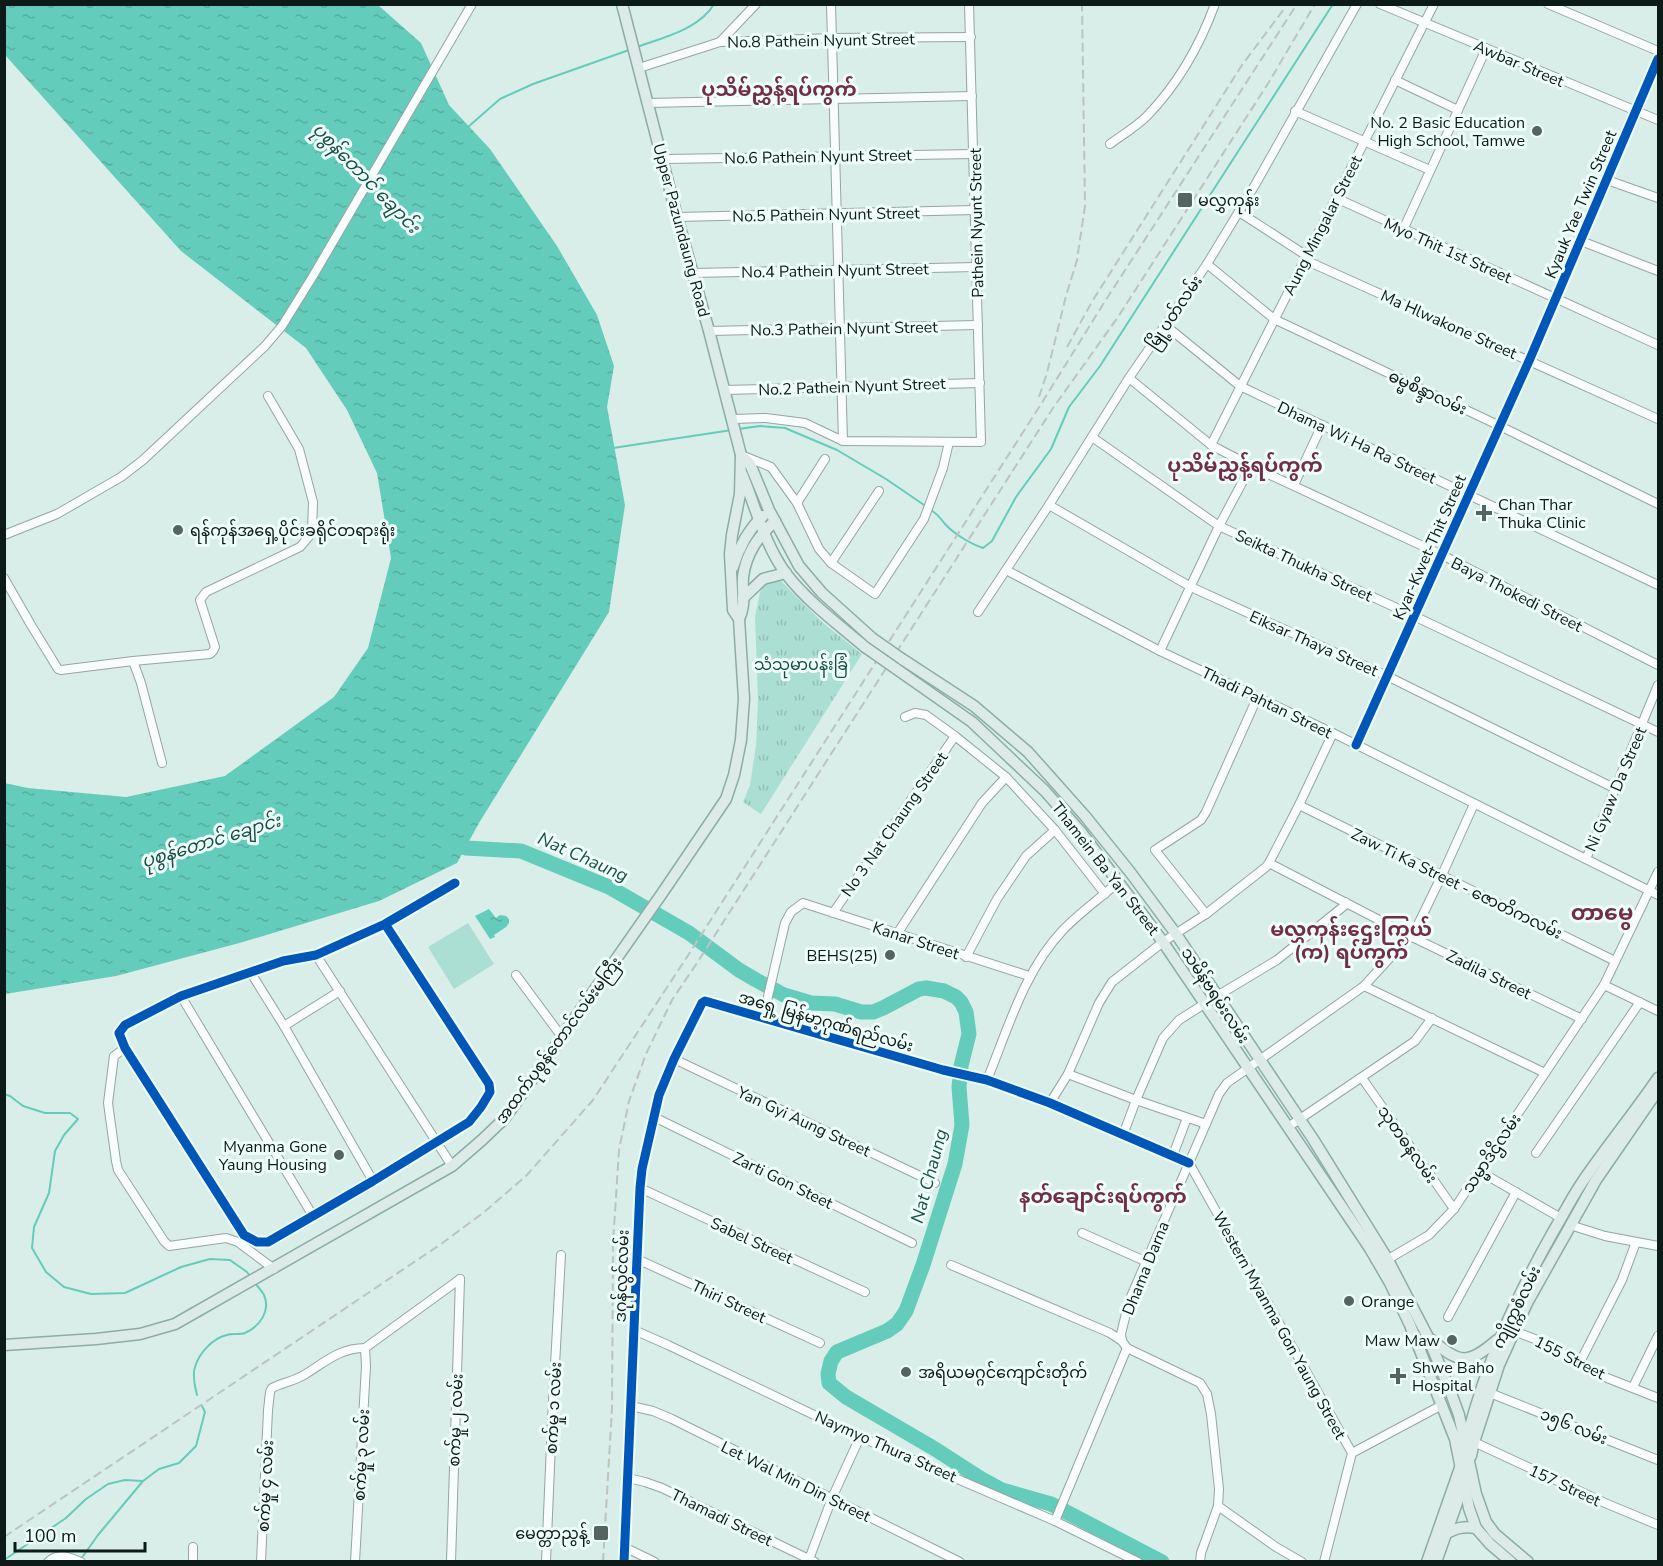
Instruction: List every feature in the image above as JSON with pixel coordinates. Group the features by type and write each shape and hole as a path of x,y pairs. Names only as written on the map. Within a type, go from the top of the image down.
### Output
{"main road":[{"name":"Upper Pazundaung Road","path":"622,4 741,455"},
{"path":"731,573 730,554 740,494 741,455"},
{"path":"741,455 750,464 775,521"},
{"name":"Thamein Ba Yan Street","path":"741,471 764,532 786,573 813,603 868,642 895,668 972,722 1045,791 1119,881 1163,942 1363,1238 1383,1262 1442,1405"},
{"name":"အထက်ပုစွန်တောင်လမ်းမကြီး","path":"4,1345 96,1340 140,1334 175,1324 452,1166 505,1118 726,800 741,740 744,699 739,619 733,610 731,573 741,546 769,510"},
{"name":"အထက်ပုစွန်တောင်လမ်းမကြီး","path":"739,619 744,609 743,578 746,564 759,537 775,521"},
{"name":"သမိန်ဗရမ်းလမ်း","path":"775,521 799,566 868,642 902,659 974,706 1028,752 1130,872 1176,934 1300,1120 1428,1337 1470,1442"},
{"path":"743,598 763,579 786,573"},
{"path":"813,603 822,593"},
{"name":"ကျိုက္ကစံလမ်း","path":"1470,1442 1502,1358 1566,1222 1581,1183 1659,1078"},
{"name":"ကျိုက္ကစံလမ်း","path":"1427,1562 1465,1466 1476,1402 1499,1337 1520,1294 1566,1222 1659,1090"},
{"path":"1428,1337 1456,1358 1467,1359 1485,1351 1499,1337"},
{"path":"1442,1405 1485,1522 1495,1534 1528,1562"},
{"path":"1465,1466 1464,1483 1476,1528 1511,1562"},
{"path":"1436,1562 1464,1483"},
{"path":"1445,1534 1466,1526 1476,1528"}],"street":[{"path":"4,535 57,514 121,477 143,460 265,346 287,318 314,276 471,4"},
{"path":"720,42 756,4"},
{"path":"831,4 843,441"},
{"name":"Pathein Nyunt Street","path":"949,442 981,442 969,4"},
{"path":"1110,144 1147,116 1178,78 1206,30 1215,4"},
{"name":"မြို့ပတ်လမ်း","path":"978,612 1129,378 1207,264 1357,4"},
{"name":"Awbar Street","path":"1380,4 1659,120"},
{"name":"Aung Mingalar Street","path":"1211,445 1434,4"},
{"path":"1548,4 1659,51"},
{"name":"No.8 Pathein Nyunt Street","path":"639,68 720,42 971,37"},
{"path":"1403,230 1486,49"},
{"name":"Kyauk Yae Twin Street","path":"1529,361 1659,59"},
{"path":"1395,80 1458,110"},
{"path":"648,103 972,96"},
{"path":"1295,111 1430,170"},
{"name":"No.6 Pathein Nyunt Street","path":"663,159 974,154"},
{"path":"1607,180 1659,198"},
{"name":"Myo Thit 1st Street","path":"1336,198 1659,345"},
{"name":"No.5 Pathein Nyunt Street","path":"677,217 975,210"},
{"name":"Ma Hlwakone Street","path":"1239,212 1306,258 1659,419"},
{"path":"1581,241 1659,271"},
{"name":"ဓမ္မစိန္ဒာလမ်း","path":"1207,264 1274,319 1659,504"},
{"name":"No.4 Pathein Nyunt Street","path":"693,273 977,267"},
{"name":"No.3 Pathein Nyunt Street","path":"709,331 978,325"},
{"name":"Dhama Wi Ha Ra Street","path":"1165,326 1240,386 1659,585"},
{"name":"Kyar-Kwet-Thit Street","path":"1356,746 1529,361"},
{"name":"Baya Thokedi Street","path":"1129,378 1211,445 1442,555 1659,665"},
{"name":"No.2 Pathein Nyunt Street","path":"724,390 980,383"},
{"path":"4,578 58,669 65,671 133,661 210,654 215,647 200,600 202,596 300,547 312,533 313,502 299,449 268,396"},
{"path":"732,419 766,418 805,423 843,441 949,442 943,468 924,519 875,594 831,563 819,549 797,503 771,467 741,455"},
{"path":"1294,485 1322,425"},
{"name":"Seikta Thukha Street","path":"1092,437 1219,526 1659,732"},
{"path":"797,503 825,459"},
{"path":"1160,651 1219,526 1251,466"},
{"path":"831,563 879,491"},
{"name":"Eiksar Thaya Street","path":"1049,505 1191,587 1387,676 1616,789"},
{"name":"Thadi Pahtan Street","path":"1006,570 1160,651 1333,733 1659,895"},
{"path":"133,661 162,763"},
{"name":"Ni Gyaw Da Street","path":"1586,859 1659,685"},
{"path":"1206,914 1155,850 1201,820 1257,698"},
{"path":"905,717 915,713 926,715 1006,777 1055,830 1105,894"},
{"path":"1050,1103 1068,1074 1112,982 1266,867 1333,733"},
{"name":"No 3 Nat Chaung Street","path":"833,912 955,736"},
{"path":"897,934 982,803 1006,777"},
{"path":"1412,937 1473,804"},
{"name":"Zaw Ti Ka Street - ဇောတိကလမ်း","path":"1299,805 1616,961"},
{"path":"966,957 997,899 1026,856 1055,830"},
{"name":"Zadila Street","path":"1269,863 1412,937 1582,1019"},
{"name":"သမ္မာဒိဌိလမ်း","path":"1383,1262 1429,1235 1454,1209 1604,985 1659,872"},
{"path":"987,1080 1029,976 1064,929 1119,881"},
{"path":"385,924 489,1084 490,1092 470,1122 267,1242 257,1242 244,1235 125,1048 119,1033 125,1025 182,996 283,961 316,955 385,924 455,883"},
{"path":"1123,1135 1163,1038 1179,1020 1277,960 1344,906 1345,902"},
{"name":"Kanar Street","path":"763,1018 784,923 791,912 803,903 1029,976"},
{"name":"Dhama Darna","path":"1056,1518 1065,1500 1124,1344 1123,1324 1129,1301 1219,1094 1227,1083 1364,986 1407,939 1412,937"},
{"path":"316,955 452,1166"},
{"path":"251,973 373,1181"},
{"path":"516,975 562,1037"},
{"path":"1604,985 1659,1011"},
{"path":"1364,986 1545,1073"},
{"path":"284,1026 340,991"},
{"path":"182,996 313,1216"},
{"name":"အရှေ့ မြန်မာ့ဂုဏ်ရည်လမ်း","path":"702,1002 943,1070 987,1080 1050,1103 1189,1163"},
{"name":"ဒဂုန်လွင်လမ်း","path":"624,1562 642,1169 659,1095 702,1002"},
{"path":"1536,1153 1640,1002"},
{"path":"1288,1127 1415,1041 1431,1018"},
{"path":"125,1048 114,1056 108,1103 116,1161 118,1170 164,1240 169,1246 226,1238 238,1242 274,1269"},
{"name":"Yan Gyi Aung Street","path":"674,1059 935,1183"},
{"path":"1068,1074 1206,1124"},
{"name":"သုတဓနလမ်း","path":"1362,1078 1454,1209"},
{"name":"Zarti Gon Steet","path":"654,1117 912,1243"},
{"path":"1173,1155 1187,1118"},
{"name":"Western Myanma Gon Yaung Street","path":"1189,1163 1352,1453 1324,1562"},
{"path":"1479,1171 1566,1222 1605,1236 1659,1246"},
{"name":"Sabel Street","path":"640,1188 865,1292"},
{"path":"1448,1317 1516,1192"},
{"path":"1082,1233 1147,1262"},
{"path":"1579,1364 1622,1280 1636,1242"},
{"name":"စက်မှု ၁ လမ်း","path":"546,1562 561,1255"},
{"name":"Thiri Street","path":"637,1259 820,1343"},
{"path":"951,1265 1110,1333 1124,1344 1200,1383 1208,1394 1218,1489 1218,1506 1200,1553 1200,1562"},
{"name":"စက်မှု ၂ လမ်း","path":"365,1348 460,1279 451,1562"},
{"name":"Naymyo Thura Street","path":"634,1330 860,1437 1056,1518 1138,1562"},
{"name":"155 Street","path":"1514,1331 1545,1343 1592,1372 1659,1398"},
{"path":"1633,1387 1659,1336"},
{"name":"စက်မှု ၄ လမ်း","path":"261,1562 270,1392 275,1386 303,1376 338,1354 355,1348 365,1348"},
{"name":"စက်မှု ၃ လမ်း","path":"356,1562 365,1348"},
{"name":"၁၅၆ လမ်း","path":"1490,1393 1659,1460"},
{"path":"1352,1453 1442,1405"},
{"name":"Let Wal Min Din Street","path":"631,1406 653,1411 672,1419 960,1562"},
{"path":"811,1561 832,1498 860,1437"},
{"name":"157 Street","path":"1470,1442 1659,1525"},
{"name":"Thamadi Street","path":"628,1478 662,1488 811,1561"},
{"path":"1218,1506 1276,1547 1302,1562"},
{"path":"193,1562 194,1547"},
{"path":"624,1547 655,1562"},
{"path":"48,1562 52,1558 61,1556 81,1562"}],"green space":[{"name":"သံသုမာပန်းခြံ","path":"772,581 781,581 822,622 862,654 761,814 743,802 750,785 756,745 758,701 755,617 763,585"},
{"path":"468,923 494,964 454,989 428,947"}],"water":[{"name":"ပုစွန်တောင် ချောင်း","path":"5,5 378,5 421,43 449,105 490,149 557,246 597,315 614,366 607,407 625,505 609,612 479,823 457,863 379,901 243,942 116,976 5,994 4,783 28,788 126,797 225,776 334,697 368,648 391,558 377,473 347,410 306,348 181,251 5,55"},
{"path":"489,909 496,918 500,915 509,919 506,927 490,939 475,916"}],"waterway":[{"path":"637,47 690,26 708,13 714,4"},
{"path":"931,510 953,531 973,544 983,548 992,541 1016,497 1051,449 1069,407 1100,366 1333,4"},
{"path":"468,127 500,99 533,84 629,50"},
{"path":"738,429 760,426 785,428 837,450 927,507"},
{"path":"613,448 732,430"},
{"name":"Nat Chaung","path":"447,843 466,848 521,851 609,887 689,933 739,970 784,995 811,1003 835,1004 861,1012 873,1012 919,989 926,988 944,991 961,1002 966,1012 969,1034 961,1066 959,1087 962,1125 955,1164 923,1265 906,1311 897,1324 887,1331 837,1352 831,1361 828,1374 829,1383 846,1397 1002,1490 1051,1504 1162,1562"},
{"path":"4,1094 23,1106 45,1113 70,1113 78,1119 64,1135 55,1151 49,1193 34,1227 32,1248 46,1272 64,1287 91,1294 125,1293 181,1267 210,1259 230,1260 250,1276"},
{"path":"197,1395 194,1370 203,1352 222,1337 229,1334 243,1334 250,1330 263,1317 266,1301 255,1283"},
{"path":"81,1559 143,1481 159,1469 179,1463 196,1446 205,1412 202,1406"},
{"path":"4,1560 66,1518 86,1499 108,1484 125,1480 143,1481"}],"railway":[{"path":"1039,397 1077,260 1085,206 1082,4"},
{"path":"4,1537 441,1244 483,1213 526,1176 593,1100 687,957 1297,4"},
{"path":"603,1562 612,1408 613,1243 619,1150 629,1101 646,1054 672,1000 1053,408 1118,317 1269,82 1315,4"},
{"path":"1067,347 1093,300 1242,65 1284,9"}],"cycle path":[{"path":"1356,745 1529,361 1658,59"},
{"path":"385,924 489,1084 490,1092 469,1122 268,1242 257,1242 244,1235 125,1048 119,1033 125,1025 181,996 283,961 316,955 385,924 455,883"},
{"path":"624,1562 642,1169 659,1095 702,1003 705,1001 943,1070 987,1080 1050,1103 1189,1163"}],"place":[{"name":"No. 2 Basic Education High School, Tamwe","path":"1537,131"},
{"name":"မလွှကုန်း","path":"1185,200"},
{"name":"Chan Thar Thuka Clinic","path":"1484,513"},
{"name":"ရန်ကုန်အရှေ့ပိုင်းခရိုင်တရားရုံး","path":"178,530"},
{"name":"BEHS(25)","path":"890,955"},
{"name":"Myanma Gone Yaung Housing","path":"339,1155"},
{"name":"Orange","path":"1349,1301"},
{"name":"Maw Maw","path":"1452,1340"},
{"name":"အရိယမဂ္ဂင်ကျောင်းတိုက်","path":"906,1372"},
{"name":"Shwe Baho Hospital","path":"1398,1376"},
{"name":"မေတ္တာညွန့်","path":"601,1533"}],"district":[{"name":"ပုသိမ်ညွှန့်ရပ်ကွက်","path":"779,89"},
{"name":"ပုသိမ်ညွှန့်ရပ်ကွက်","path":"1245,465"},
{"name":"တာမွေ","path":"1602,912"},
{"name":"မလွှကုန်းဌေးကြွယ် (က) ရပ်ကွက်","path":"1351,940"},
{"name":"နတ်ချောင်းရပ်ကွက်","path":"1103,1196"}]}
